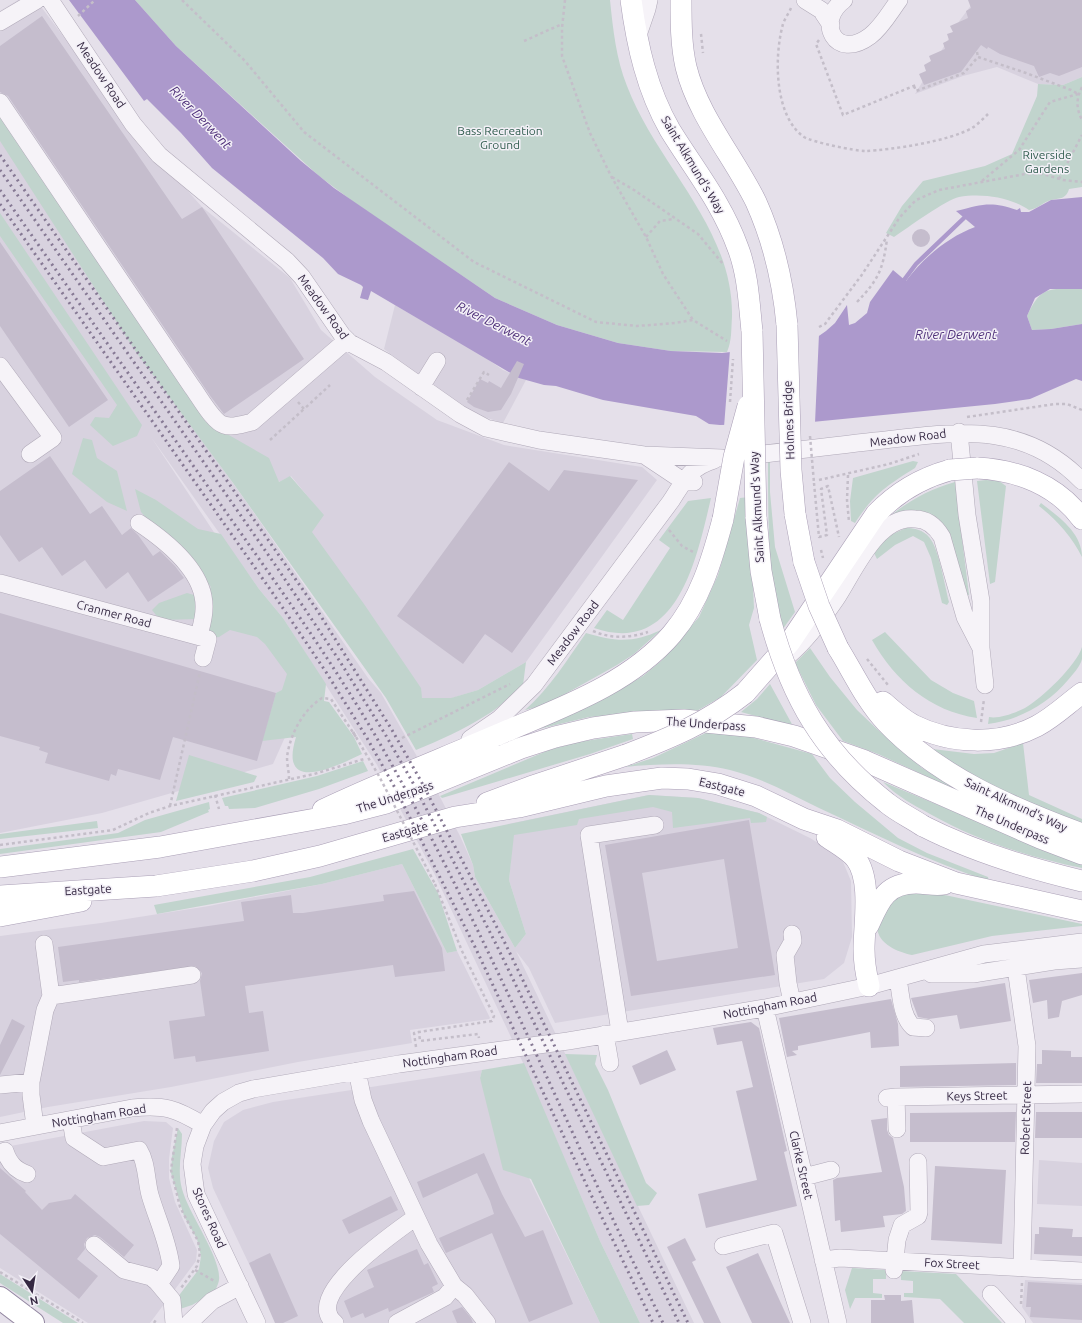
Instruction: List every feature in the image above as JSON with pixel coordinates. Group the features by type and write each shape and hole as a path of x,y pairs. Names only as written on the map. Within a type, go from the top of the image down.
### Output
{"highway":[{"path":"0,1298 33,1323"}],"main road":[{"name":"Saint Alkmund's Way","path":"631,0 642,62 656,100 670,130 712,194 727,222 745,270 752,331 752,392 756,517 761,571 770,620 794,689 821,736 857,778 888,804 923,826 985,854 1020,865 1082,881"},
{"name":"Holmes Bridge","path":"681,0 682,37 688,73 699,102 744,179 767,231 778,265 787,325 791,470 795,514"},
{"path":"0,867 206,840 298,821 376,785 559,710 624,675 659,647 673,633 691,608 704,582 723,519 740,432 752,392"},
{"path":"455,817 523,789 626,755 693,728 722,710 750,688 798,630 876,514 889,500 913,484 950,470 977,468 1008,471 1038,482 1063,499 1082,519"},
{"name":"Saint Alkmund's Way","path":"795,514 804,562 819,606 838,648 860,665 875,708 886,722 914,748 976,789 1043,820 1082,834"},
{"path":"860,665 883,702 902,718 913,725 952,738 980,740 1019,733 1038,726 1079,693"},
{"name":"The Underpass","path":"298,821 344,814 386,803 522,748 574,732 635,722 684,720 756,727 794,736 865,761 1040,838 1082,854"},
{"name":"Eastgate","path":"0,896 156,886 253,870 320,856 455,817 519,806 606,786 662,778 688,779 718,784 756,796 804,819"},
{"path":"804,819 838,830 898,861 956,883 1082,911"},
{"path":"804,819 825,836 847,850 858,863 864,879 864,967 868,986"},
{"path":"865,932 877,903 883,895 891,889 915,883 937,885 956,883"},
{"path":"0,916 156,886"}],"street":[{"path":"0,22 37,0"},
{"name":"Meadow Road","path":"50,0 133,124 159,155 222,205 287,261 302,277 352,344 386,362 460,414 486,428 539,440 644,455 722,458 810,450 959,432 991,434 1037,448 1055,458 1082,481"},
{"path":"637,38 649,0"},
{"path":"844,0 833,12 831,25 833,38 839,43 859,42 871,36 899,0"},
{"path":"799,3 821,10 831,25"},
{"path":"0,102 213,417 224,425 236,426 252,422 288,391 352,344"},
{"path":"421,387 437,361"},
{"path":"0,366 53,438 30,454"},
{"path":"959,432 967,515 981,601 981,648 985,685"},
{"name":"Meadow Road","path":"438,760 490,727 534,685 671,501 683,482 644,455"},
{"path":"683,482 696,482 722,458"},
{"path":"750,688 796,649 818,624 875,538 894,523 911,518 919,519 930,524 942,537 965,617 981,648"},
{"path":"139,523 180,555 196,580 201,591 204,608 199,636 208,639 204,658"},
{"name":"Cranmer Road","path":"0,583 199,636"},
{"path":"610,1063 612,1033 589,835 655,824"},
{"path":"792,934 793,941 785,955 792,1002"},
{"name":"Nottingham Road","path":"0,1133 132,1108 164,1107 182,1113 203,1125 213,1111 223,1102 239,1093 274,1084 612,1033 765,1008 868,986 984,954 1082,942"},
{"path":"35,1126 31,1088 45,1010 51,996 44,944"},
{"name":"Nottingham Road","path":"915,974 973,974 1054,961 1082,959"},
{"name":"Robert Street","path":"1016,968 1026,1039 1022,1268"},
{"path":"51,996 192,975"},
{"path":"898,978 904,1013 908,1021 913,1027 926,1028"},
{"name":"Clarke Street","path":"765,1008 838,1323"},
{"path":"357,1071 363,1100 371,1121 429,1244 454,1286 465,1295 487,1323"},
{"path":"0,1085 31,1088"},
{"path":"0,1091 31,1088"},
{"name":"Keys Street","path":"897,1129 891,1098 1082,1094"},
{"path":"71,1120 74,1138 103,1157 139,1150 143,1156 150,1194 170,1255 171,1266 159,1284"},
{"name":"Stores Road","path":"203,1125 194,1146 192,1164 196,1194 257,1323"},
{"path":"5,1151 9,1162 20,1172 27,1174"},
{"path":"894,1266 897,1240 902,1225 918,1216 919,1212 918,1162"},
{"path":"804,1177 831,1170"},
{"path":"328,1319 328,1301 336,1284 374,1248 416,1217"},
{"path":"723,1246 774,1233 802,1323"},
{"path":"94,1245 124,1270 151,1277 159,1284 172,1300 174,1323"},
{"name":"Fox Street","path":"823,1260 840,1258 894,1266 1022,1268 1082,1271"},
{"path":"189,1323 212,1301 240,1286"},
{"path":"397,1323 445,1297 454,1286"},
{"path":"990,1294 1019,1315"}],"path":[{"path":"74,19 95,0"},
{"path":"182,0 246,61 304,132 474,262 596,322 637,326 693,320"},
{"path":"565,0 561,47 565,67 590,133 611,176 646,237 663,274 693,320 727,341"},
{"path":"799,3 783,23 778,62 779,84 783,103 791,126 805,138 864,151 899,147 952,136 972,128 988,114"},
{"path":"524,41 562,24"},
{"path":"831,25 816,44 843,115 915,86 916,91 964,73 972,61 978,57"},
{"path":"977,52 978,57"},
{"path":"978,57 1071,90 1078,94"},
{"path":"1082,87 1078,94 1078,107 1082,120"},
{"path":"981,182 1019,150 1050,102 1078,94"},
{"path":"1059,179 1082,135"},
{"path":"819,327 825,324 857,282 900,217 916,200 939,190 1036,173 1053,176 1059,179 1082,182"},
{"path":"611,176 698,234 728,270"},
{"path":"646,237 660,221 675,219"},
{"path":"857,302 874,284 882,268 888,237"},
{"path":"460,414 484,372 489,375"},
{"path":"270,440 330,386"},
{"path":"288,391 304,409"},
{"path":"809,432 819,537 827,535 821,489 828,486 840,541 843,535"},
{"path":"819,480 848,475 889,464 923,452"},
{"path":"848,475 847,500 849,524"},
{"path":"672,532 682,546 694,553"},
{"path":"578,625 600,634 612,636 627,637 650,631"},
{"path":"170,806 204,658"},
{"path":"860,665 894,689"},
{"path":"402,738 515,682"},
{"path":"974,722 981,723 985,685"},
{"path":"290,779 287,757 293,734 311,705 322,698 331,699 356,736 354,732 379,776 435,884 462,951 494,1016 492,1021 414,1033 415,1043"},
{"path":"0,845 113,830 149,813 170,806 344,766 364,759"},
{"path":"215,795 220,809"},
{"path":"419,1032 420,1040 478,1034 482,1052"},
{"path":"1019,1315 1023,1280 1022,1268"},
{"path":"195,1270 215,1281 223,1294"},
{"path":"0,1272 83,1323"}],"shaded area":[{"path":"18,0 36,0 130,125 202,207 290,278 321,330 375,377 437,420 504,445 642,467 657,480 526,662 478,690 452,698 422,698 311,532 323,515 291,476 279,482 206,422 0,114 0,11"},
{"path":"975,0 1082,0 1082,77 1063,85 1038,84 997,67 963,76 915,94 960,20"},
{"path":"0,140 156,376 247,503 368,678 381,693 440,797 473,865 475,877 515,948 526,934 509,880 513,835 508,824 649,795 698,798 759,813 810,838 841,857 851,881 852,937 844,963 824,979 555,1023 529,968 516,951 694,1323 640,1323 600,1241 524,1065 435,875 377,765 283,618 259,589 151,437 311,679 273,764 102,813 0,833"},
{"path":"395,305 486,358 503,370 526,380 503,423 465,411 384,349"},
{"path":"402,864 447,953 457,951 490,1018 489,1019 410,1030 412,1043 298,1062 171,1087 48,1107 0,1117 0,936 101,923 209,906 322,884"},
{"path":"482,1070 480,1078 600,1323 277,1323 213,1188 208,1168 214,1141 224,1122 243,1110 273,1102"},
{"path":"144,1121 166,1122 173,1128 169,1159 169,1178 175,1202 197,1250 196,1261 150,1323 88,1323 0,1268 0,1148"},
{"path":"1039,1160 1082,1163 1082,1206 1037,1204"},
{"path":"1025,1280 1082,1283 1082,1323 1033,1323 1022,1307"}],"green space":[{"name":"Bass Recreation Ground","path":"135,0 610,0 618,55 627,86 640,115 656,143 692,198 708,226 721,254 729,285 732,317 731,339 727,352 671,351 618,343 557,325 495,298 355,203 319,176 176,46"},
{"name":"Riverside Gardens","path":"1082,77 1082,187 1069,189 1068,193 1064,197 1048,201 1029,210 1013,202 996,197 959,197 936,208 894,237 886,233 902,206 923,181 985,166 1012,154 1037,96 1038,84 1063,85"},
{"path":"0,114 206,422 269,458 279,482 290,476 324,515 312,532 364,604 421,688 422,698 451,698 478,690 526,662 523,685 505,702 468,726 443,739 416,750 386,698 233,483 136,352 0,141"},
{"path":"0,213 142,425 137,436 113,446 90,425 95,417 109,418 117,405 0,236"},
{"path":"1056,289 1082,289 1082,324 1051,329 1032,330 1027,316 1036,300 1044,292"},
{"path":"83,438 92,440 97,458 117,471 127,511 107,502 72,474"},
{"path":"770,458 770,492 775,547 795,612 780,633 771,568 768,503 768,459"},
{"path":"913,461 918,462 915,468 896,480 874,498 855,523 851,521 850,501 853,478"},
{"path":"977,481 999,481 1006,486 995,582 990,584"},
{"path":"955,482 969,595 966,596 921,512 902,511 881,523 925,493"},
{"path":"135,489 156,500 198,529 221,534 259,589 283,618 326,684 324,701 329,702 354,737 362,754 325,770 312,772 302,771 295,766 293,755 296,737 262,741 276,693 282,690 287,674 265,644 257,637 230,630 219,637 213,638 198,619 160,620 152,610 159,603 187,593 201,597 211,587 186,557 162,536 141,512"},
{"path":"749,497 754,608 749,625 757,660 721,697 688,716 628,714 589,717 539,729 624,687 643,676 661,661 699,617 718,575 740,498"},
{"path":"711,498 699,547 690,573 679,596 664,615 646,628 623,633 594,628 607,610 623,620 670,548 659,540 688,501"},
{"path":"1041,503 1062,520 1074,533 1081,548 1082,557 1064,529 1039,506"},
{"path":"906,528 921,531 933,542 944,578 949,602 947,605 942,603 931,558 924,542 913,536 895,545 877,559 874,553 888,536"},
{"path":"661,630 634,654 617,665 558,698 537,707 525,710 550,683 586,633 606,638 624,640 642,637"},
{"path":"885,632 931,680 953,693 974,701 977,718 944,709 929,701 903,681 881,655 872,640"},
{"path":"1082,647 1082,659 1078,668 1060,689 1032,710 1022,715 988,724 989,717 1002,716 1017,712 1032,704 1066,672 1079,654"},
{"path":"810,648 830,677 857,710 877,729 922,768 978,800 878,754 843,741 816,705 795,663"},
{"path":"770,684 793,726 741,712 757,699"},
{"path":"710,731 750,737 812,754 830,778 855,802 898,838 927,853 988,877 989,881 945,865 903,847 776,787 742,773 717,767 691,765 625,767 653,758"},
{"path":"632,734 633,739 590,754 442,798 440,796 549,750 578,742"},
{"path":"1023,743 1029,795 1082,819 1082,828 1013,800 924,748 974,754 994,753"},
{"path":"189,755 257,776 254,782 176,801"},
{"path":"363,761 368,771 319,789 255,808 229,809 228,806 225,806 222,798 317,776"},
{"path":"883,782 1082,865 1082,868 1043,859 985,840 948,824 911,803 894,792"},
{"path":"649,795 698,798 759,813 767,817 766,822 751,823 750,818 673,828 672,812 653,807 579,819 577,825 514,835 509,880 526,934 515,948 475,877 473,865 461,834"},
{"path":"209,802 209,812 161,832 0,854 0,849 118,833 145,820"},
{"path":"97,821 98,828 0,839 0,834"},
{"path":"413,849 438,893 457,951 447,953 402,864 322,884 157,914 154,905 310,877"},
{"path":"908,892 940,894 1082,924 1082,926 992,936 912,955 893,949 879,935 877,929 880,916 889,899"},
{"path":"565,1054 597,1055 595,1064 608,1090 646,1183 657,1193 649,1205 637,1206"},
{"path":"524,1063 600,1241 640,1323 600,1323 531,1179 503,1170 480,1078 482,1070"},
{"path":"178,1128 182,1134 180,1168 182,1189 214,1256 219,1278 218,1285 214,1293 192,1305 177,1310 174,1302 199,1269 201,1256 197,1239 184,1216 171,1173 172,1157"},
{"path":"852,1268 886,1270 886,1279 873,1279 873,1293 882,1294 882,1298 855,1298 850,1309 845,1290"},
{"path":"901,1271 956,1274 1002,1323 964,1323 940,1299 904,1297 904,1293 913,1293 913,1281 901,1280"},
{"path":"0,1274 78,1323 63,1323 0,1283"}],"water":[{"name":"River Derwent","path":"69,0 135,0 176,46 301,161 334,188 495,298 557,325 618,343 671,351 722,353 800,344 816,338 826,331 835,323 847,305 849,325 855,323 867,313 870,302 893,270 906,281 928,256 955,236 975,227 956,211 987,204 1000,205 1017,210 1020,208 1021,212 1029,212 1051,200 1082,197 1082,289 1050,289 1035,298 1027,316 1032,330 1051,329 1082,324 1082,381 1076,379 1030,399 995,404 802,423 720,425 709,424 696,416 603,400 556,386 544,385 519,378 371,291 368,300 360,298 363,287 361,285 338,274 323,258 212,168 181,133 147,99 144,101"}],"pier":[{"path":"819,334 815,423 803,425 724,427 730,350 799,342"}],"building":[{"path":"968,0 1082,0 1082,67 1059,76 1050,73 1039,77 1034,66 1000,54 988,47 987,49 981,45 961,72 924,85 919,74 926,71 924,65 931,61 929,56 945,49 943,43 949,40 947,34 953,32 950,26 968,18 966,11 971,8"},
{"path":"42,16 182,219 202,207 304,359 224,414 211,397 8,96 0,92 0,46"},
{"path":"917,229 925,229 930,234 928,245 925,247 917,247 912,242 912,234"},
{"path":"0,242 108,400 69,427 0,326"},
{"path":"517,361 524,364 511,394 501,410 488,412 474,407 467,402 480,379 488,383 489,381 501,388"},
{"path":"50,456 90,514 102,506 122,535 131,528 153,556 160,551 175,566 184,578 148,602 128,572 106,589 85,560 62,576 42,547 19,562 0,535 0,491"},
{"path":"509,462 549,491 564,470 638,480 512,653 485,634 463,664 397,616"},
{"path":"0,613 276,693 257,761 173,737 160,780 118,769 116,776 111,774 109,781 45,763 48,753 39,750 40,747 0,736"},
{"path":"749,820 775,975 631,996 605,845","holes":["724,859 738,948 657,961 642,873"]},
{"path":"414,891 442,948 445,971 395,977 393,965 245,986 249,1013 263,1011 269,1051 196,1062 195,1056 174,1059 169,1021 205,1016 200,981 202,973 195,966 79,982 79,980 63,982 58,947 244,921 241,902 291,895 293,913 303,913 384,901 383,895"},
{"path":"1082,973 1082,995 1062,1001 1059,1017 1048,1019 1047,1000 1033,1003 1029,980"},
{"path":"1005,983 1011,1021 960,1029 957,1015 929,1019 918,1017 911,998"},
{"path":"891,999 898,1024 899,1046 871,1048 870,1032 798,1046 798,1050 792,1051 797,1055 787,1057 779,1018"},
{"path":"12,1019 25,1026 0,1075 0,1045"},
{"path":"751,1022 759,1028 787,1151 784,1152 797,1206 706,1228 698,1194 757,1180 736,1091 753,1087 742,1041 717,1045 713,1028"},
{"path":"667,1050 676,1070 640,1085 632,1066"},
{"path":"1042,1050 1071,1051 1071,1057 1082,1057 1082,1083 1036,1083 1037,1064 1042,1064"},
{"path":"1016,1063 1016,1085 900,1087 900,1066"},
{"path":"1016,1112 1015,1142 910,1142 910,1113"},
{"path":"1036,1112 1082,1112 1082,1138 1035,1138"},
{"path":"887,1118 887,1130 889,1135 893,1138 904,1187 906,1211 902,1214 883,1216 885,1227 841,1232 840,1220 835,1221 833,1180 837,1178 882,1172 871,1120"},
{"path":"484,1153 502,1194 525,1237 543,1230 573,1304 529,1322 492,1233 446,1253 439,1238 494,1214 490,1201 477,1173 423,1198 417,1182"},
{"path":"935,1166 1006,1170 1002,1244 931,1240"},
{"path":"0,1168 26,1191 25,1192 42,1210 49,1203 71,1199 75,1194 134,1245 124,1257 100,1237 95,1235 87,1238 84,1244 85,1249 77,1259 98,1276 79,1299 0,1234"},
{"path":"391,1196 398,1210 349,1234 342,1220"},
{"path":"1039,1227 1073,1229 1072,1237 1082,1237 1082,1256 1034,1254 1035,1234 1039,1234"},
{"path":"685,1238 696,1260 692,1262 721,1323 704,1323 667,1247"},
{"path":"417,1249 424,1265 428,1263 438,1284 432,1287 434,1292 389,1312 388,1308 365,1318 363,1313 351,1318 344,1301 374,1287 367,1270"},
{"path":"270,1253 298,1316 283,1323 275,1323 249,1263"},
{"path":"758,1253 790,1323 752,1323 726,1267"},
{"path":"1028,1282 1082,1285 1082,1320 1030,1317 1031,1307 1026,1307"},
{"path":"884,1295 901,1295 901,1301 912,1300 914,1323 871,1323 871,1300 885,1300"},
{"path":"462,1307 473,1323 457,1323 452,1311"}],"waterway":[{"path":"904,280 916,264 964,218"}],"railway":[{"path":"0,155 317,610 392,730 421,781 504,941 688,1323"},
{"path":"0,170 276,566 339,660 385,734 413,783 496,944 679,1323"},
{"path":"0,190 295,610 356,703 375,735 415,807 452,879 524,1027 627,1250 663,1323"},
{"path":"0,204 272,592 326,672 367,738 395,788 476,949 653,1323"}]}
